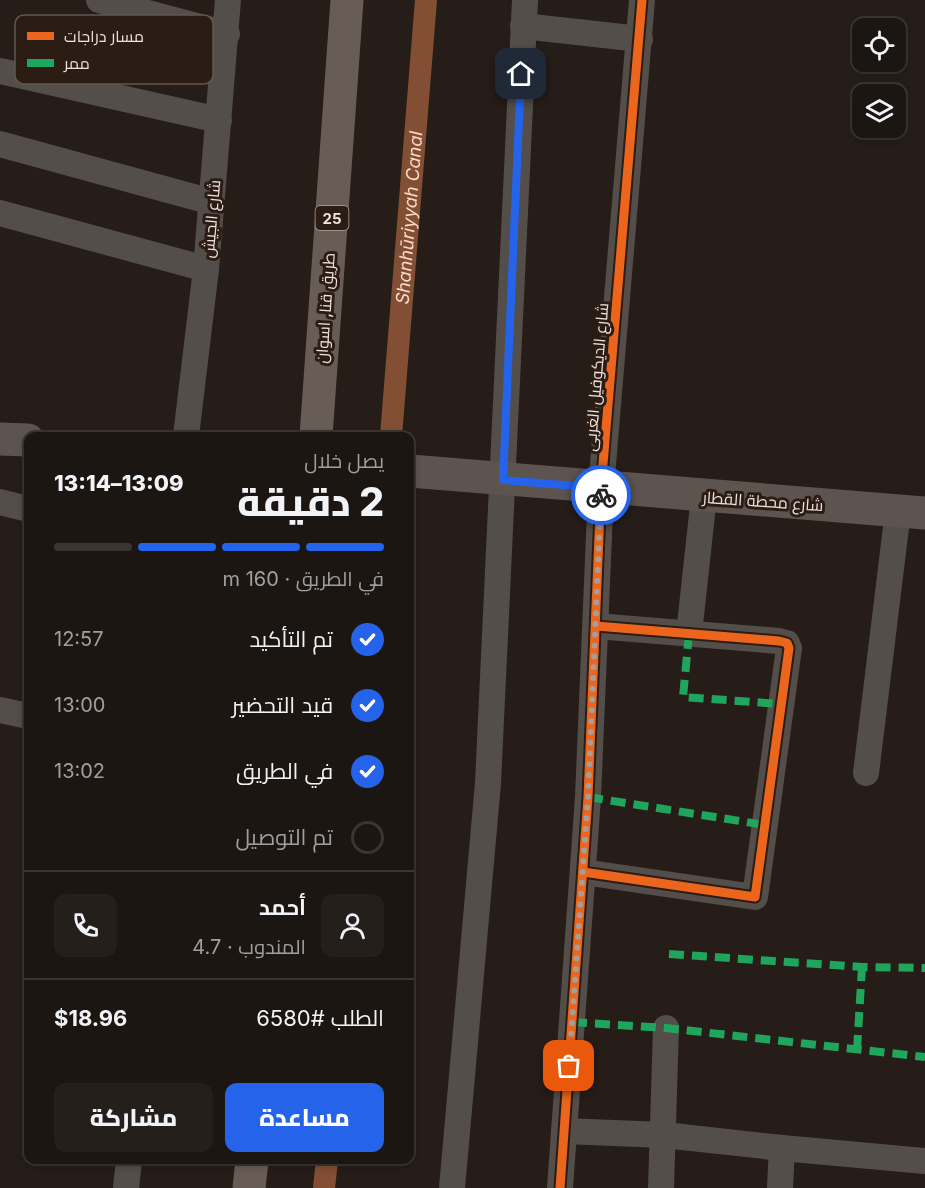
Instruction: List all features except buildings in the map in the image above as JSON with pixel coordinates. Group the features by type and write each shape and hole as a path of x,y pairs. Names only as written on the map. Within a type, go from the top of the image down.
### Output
{"highway":[{"name":"طريق قنا, اسوان","path":"316,432 347,0"},
{"path":"249,1188 252,1164"}],"street":[{"path":"99,0 155,15"},
{"name":"شارع الجيش","path":"186,432 206,269 228,0"},
{"path":"452,1188 488,783 505,480 525,0"},
{"name":"شارع الديكوفيل الغربى","path":"560,1188 583,872 596,626 594,488 640,39 642,0"},
{"path":"523,26 640,39"},
{"path":"213,30 227,34"},
{"path":"0,71 15,74"},
{"path":"58,84 219,120"},
{"path":"0,144 212,202"},
{"path":"0,213 206,269"},
{"path":"0,438 24,441"},
{"name":"شارع محطة القطار","path":"414,471 594,488 912,512"},
{"path":"688,634 704,496"},
{"path":"0,502 24,508"},
{"path":"866,773 912,512"},
{"path":"583,872 755,897 789,648 784,642 596,626"},
{"path":"0,710 24,715"},
{"path":"661,1188 666,1028"},
{"path":"564,1131 664,1135 925,1161"},
{"path":"780,1188 782,1148"},
{"path":"126,1188 129,1164"}],"waterway":[{"name":"Shanhūriyyah Canal","path":"391,432 426,0"},
{"name":"Shanhūriyyah Canal","path":"324,1188 327,1164"}],"marked path":[{"path":"689,634 683,697 781,704"},
{"path":"588,797 765,825"},
{"path":"669,954 862,967 925,968"},
{"path":"857,1050 862,967"},
{"path":"572,1022 666,1028 925,1057"}],"cycle path":[{"path":"560,1188 588,797 601,488 642,0"},
{"path":"583,872 755,897 789,648 787,643 779,641 596,626"}],"way so far":[{"path":"569,1066 588,797 601,495"}],"route":[{"path":"521,74 503,480 601,488 601,495"}]}
